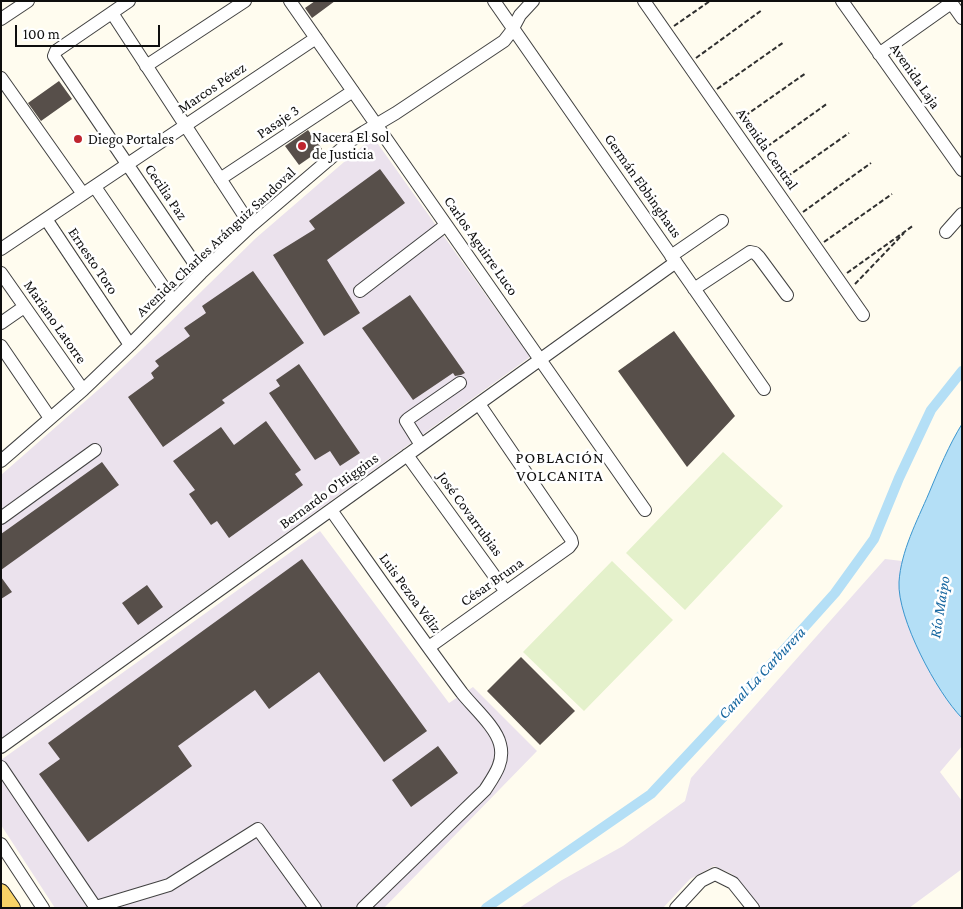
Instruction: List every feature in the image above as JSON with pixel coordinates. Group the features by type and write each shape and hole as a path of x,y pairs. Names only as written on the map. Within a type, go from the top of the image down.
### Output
{"street":[{"path":"1,20 28,1"},
{"path":"130,1 112,13 251,226"},
{"path":"146,66 245,1"},
{"name":"Carlos Aguirre Luco","path":"290,1 645,510"},
{"name":"Germán Ebbinghaus","path":"494,1 764,389"},
{"name":"Avenida Charles Aránguiz Sandoval","path":"1,461 83,390 251,226 364,132 396,113 504,41 520,15 533,1"},
{"name":"Avenida Central","path":"644,1 863,315"},
{"name":"Avenida Laja","path":"842,1 962,170"},
{"path":"879,54 951,2 962,18"},
{"name":"Cecilia Paz","path":"112,13 56,51 54,54 55,58 201,273"},
{"name":"Marcos Pérez","path":"1,249 316,38"},
{"path":"1,78 83,194"},
{"name":"Pasaje 3","path":"220,179 353,91"},
{"path":"95,186 173,301"},
{"path":"946,232 962,214"},
{"name":"Ernesto Toro","path":"46,219 130,345"},
{"name":"Bernardo O'Higgins","path":"1,747 540,360 722,221"},
{"path":"360,291 446,225"},
{"path":"694,289 750,252 755,253 759,257 788,296"},
{"name":"Mariano Latorre","path":"1,273 83,390"},
{"path":"1,323 24,306"},
{"path":"1,346 50,418"},
{"path":"421,445 406,421 460,383"},
{"name":"César Bruna","path":"429,647 572,543 479,404"},
{"path":"1,518 96,450"},
{"name":"José Covarrubias","path":"407,455 506,592"},
{"name":"Luis Pezoa Véliz","path":"330,510 463,694 494,731 500,744 501,756 498,769 485,790 363,908"},
{"path":"1,767 96,907 169,885 258,829 315,908"},
{"path":"1,844 43,908"},
{"path":"676,908 701,881 715,874 733,883 753,908"}],"path":[{"path":"672,27 710,1"},
{"path":"694,59 762,10"},
{"path":"716,89 784,42"},
{"path":"738,121 806,73"},
{"path":"759,152 828,103"},
{"path":"780,182 849,133"},
{"path":"802,213 870,163"},
{"path":"822,243 892,194"},
{"path":"844,274 914,225"},
{"path":"852,286 907,230"}],"shaded area":[{"path":"373,137 530,357 1,739 1,475 106,383 256,238"},
{"path":"320,531 449,703 473,687 537,751 384,908 55,908 1,825 1,760"},
{"path":"885,559 902,561 899,584 902,605 910,631 924,662 952,707 962,718 962,746 940,772 962,801 962,869 909,908 760,908 732,874 714,866 690,879 663,908 519,908 562,880 623,846 685,801 691,778"}],"green space":[{"path":"723,452 783,506 685,610 626,553"},
{"path":"612,561 673,620 584,711 523,652"}],"water":[{"name":"Río Maipo","path":"962,424 962,718 941,691 920,654 904,615 899,582 900,570 910,536 944,457"}],"building":[{"path":"315,1 335,1 312,18 305,8"},
{"path":"59,81 72,99 41,121 28,103"},
{"name":"Nacera El Sol de Justicia","path":"308,130 322,149 299,165 285,146"},
{"path":"380,169 405,203 327,260 360,313 324,336 273,255 315,229 309,221"},
{"path":"253,271 304,343 222,400 225,403 163,447 128,397 154,378 151,373 159,366 155,361 190,336 184,328 206,313 202,306"},
{"path":"410,295 465,373 455,376 453,373 413,400 362,328"},
{"path":"674,331 735,416 687,467 618,371"},
{"path":"299,364 360,453 340,466 330,451 315,460 269,393 280,386 276,380"},
{"path":"266,421 301,470 295,474 303,485 229,538 217,521 211,525 189,494 195,490 173,461 221,427 234,445"},
{"path":"102,462 119,485 1,570 1,534"},
{"path":"302,559 427,731 384,762 319,672 269,709 255,690 178,746 192,766 88,842 39,774 60,759 48,743"},
{"path":"1,577 12,592 1,599"},
{"path":"147,585 163,607 138,625 122,603"},
{"path":"521,657 575,711 540,745 487,691"},
{"path":"438,746 458,773 411,807 392,780"}],"waterway":[{"name":"Canal La Carburera","path":"486,908 651,794 835,593 874,539 899,478 931,410 962,371"}],"place":[{"name":"Diego Portales","path":"78,139"},
{"name":"Nacera El Sol de Justicia","path":"302,146"}],"district":[{"name":"POBLACIÓN VOLCANITA","path":"560,467"}]}
